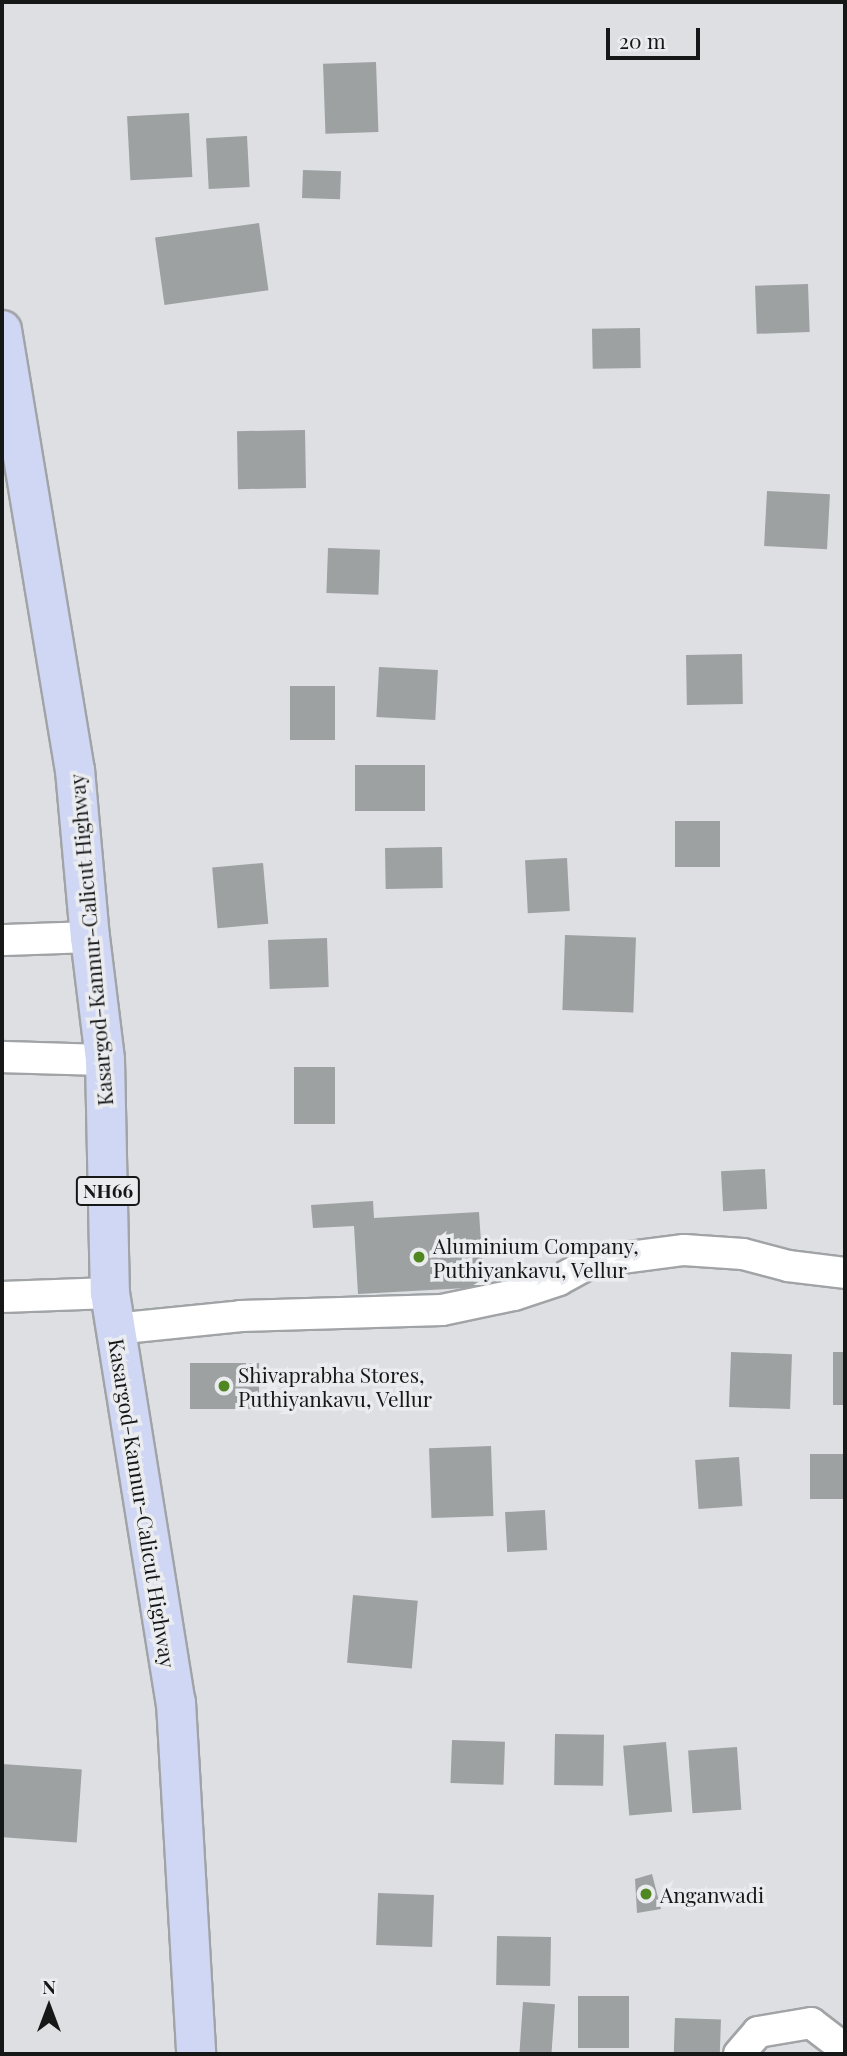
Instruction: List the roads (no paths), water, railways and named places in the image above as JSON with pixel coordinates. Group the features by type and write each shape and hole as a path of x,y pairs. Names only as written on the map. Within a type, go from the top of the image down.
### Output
{"highway":[{"name":"Kasargod-Kannur-Calicut Highway","path":"3,340 75,770 90,937 106,1060 112,1311 176,1703 196,2054"}],"street":[{"path":"2,940 90,937"},
{"path":"2,1057 106,1060"},
{"path":"2,1297 112,1311 241,1317 442,1310 526,1291 559,1280 591,1262 684,1250 743,1254 788,1266 845,1273"},
{"path":"739,2054 758,2032 811,2023 845,2049"}],"place":[{"name":"Aluminium Company, Puthiyankavu, Vellur","path":"419,1257"},
{"name":"Shivaprabha Stores, Puthiyankavu, Vellur","path":"224,1386"},
{"name":"Anganwadi","path":"646,1894"}]}
